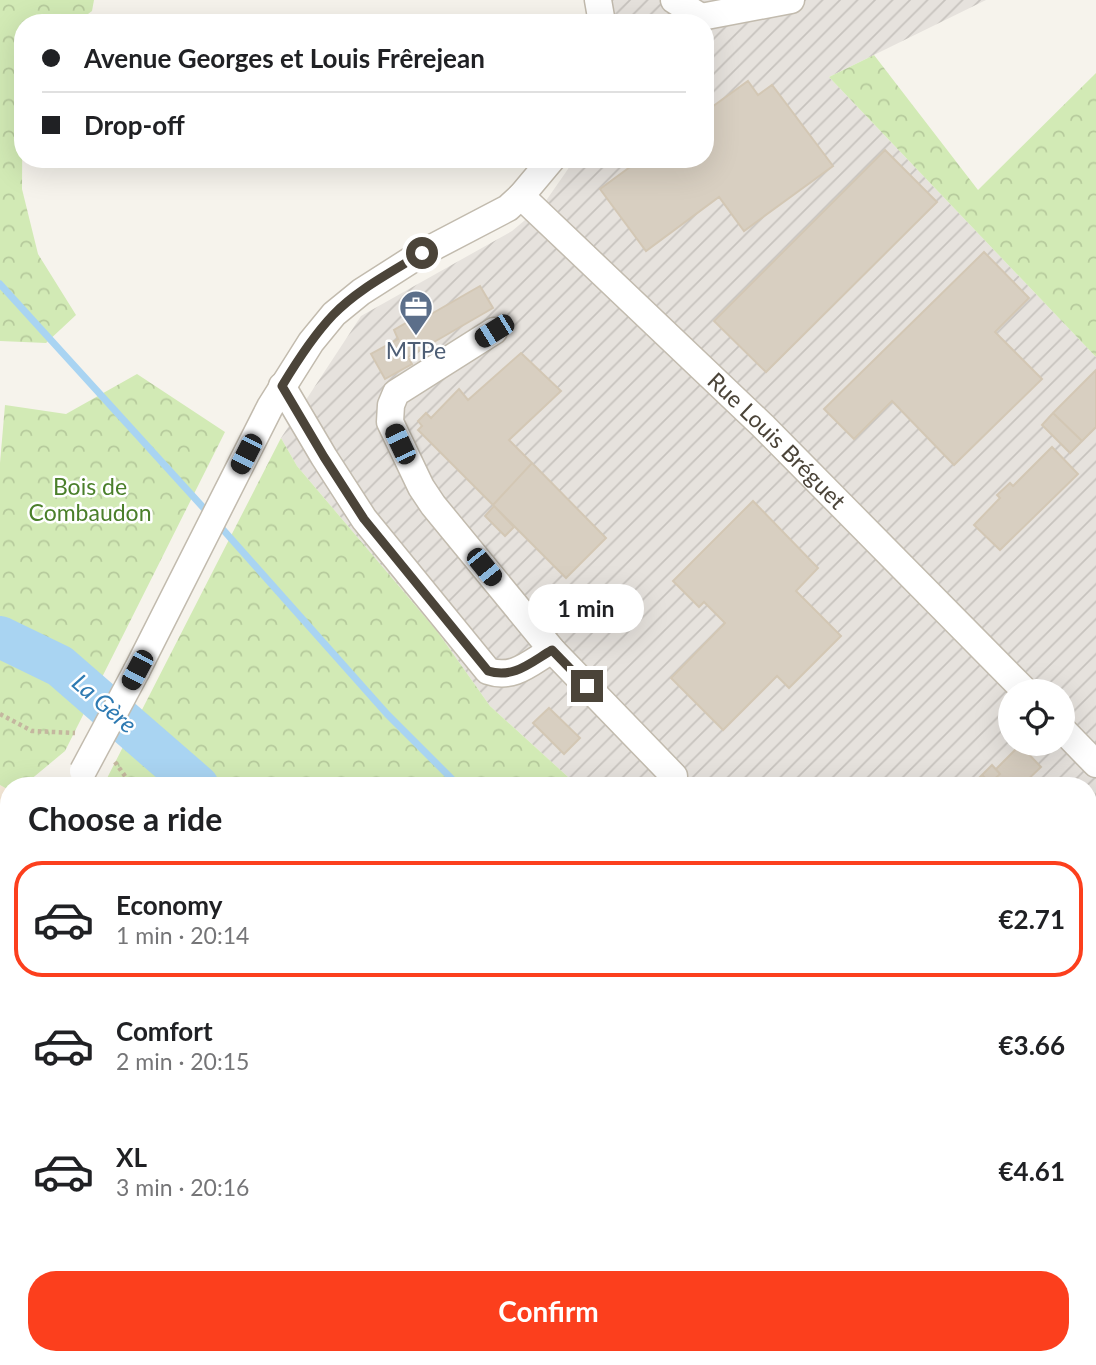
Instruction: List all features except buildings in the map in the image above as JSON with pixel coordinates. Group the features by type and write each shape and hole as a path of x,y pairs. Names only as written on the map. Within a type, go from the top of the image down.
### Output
{"street":[{"path":"674,0 686,14"},
{"path":"714,15 791,0"},
{"path":"81,777 282,386 311,342 334,314 361,292 422,253 508,208 544,168"},
{"name":"Rue Louis Bréguet","path":"521,196 763,426 1013,679"},
{"path":"494,331 396,393 391,405 390,422 421,487 433,505 552,650 674,776"},
{"path":"282,386 364,519 488,671 499,674 514,673 552,650"},
{"path":"1075,742 1096,764"}],"shaded area":[{"path":"609,0 986,0 829,77 1096,357 1096,777 568,777 490,706 437,631 297,466 281,438 361,316 512,231 543,205 569,168 714,168 714,14 610,14"}],"green space":[{"path":"0,0 94,0 92,11 88,14 14,14 14,168 22,168 22,189 38,254 76,315 46,343 0,341"},
{"path":"874,55 978,190 1096,73 1096,357 829,77"},
{"name":"Bois de Combaudon","path":"137,374 225,432 65,751 34,777 0,777 0,463 5,405 66,414"},
{"path":"281,438 297,466 437,631 490,706 568,777 108,777"}],"water":[{"path":"0,625 76,666 69,681 0,644"}],"waterway":[{"path":"0,284 210,515"},
{"path":"218,524 387,714 450,777"},
{"name":"La Gère","path":"0,637 60,666 188,777"}],"place":[{"name":"MTPe","path":"416,337"}],"route":[{"path":"422,253 361,292 334,314 311,342 282,386 364,519 488,671 499,674 514,673 552,650 587,686"}]}
